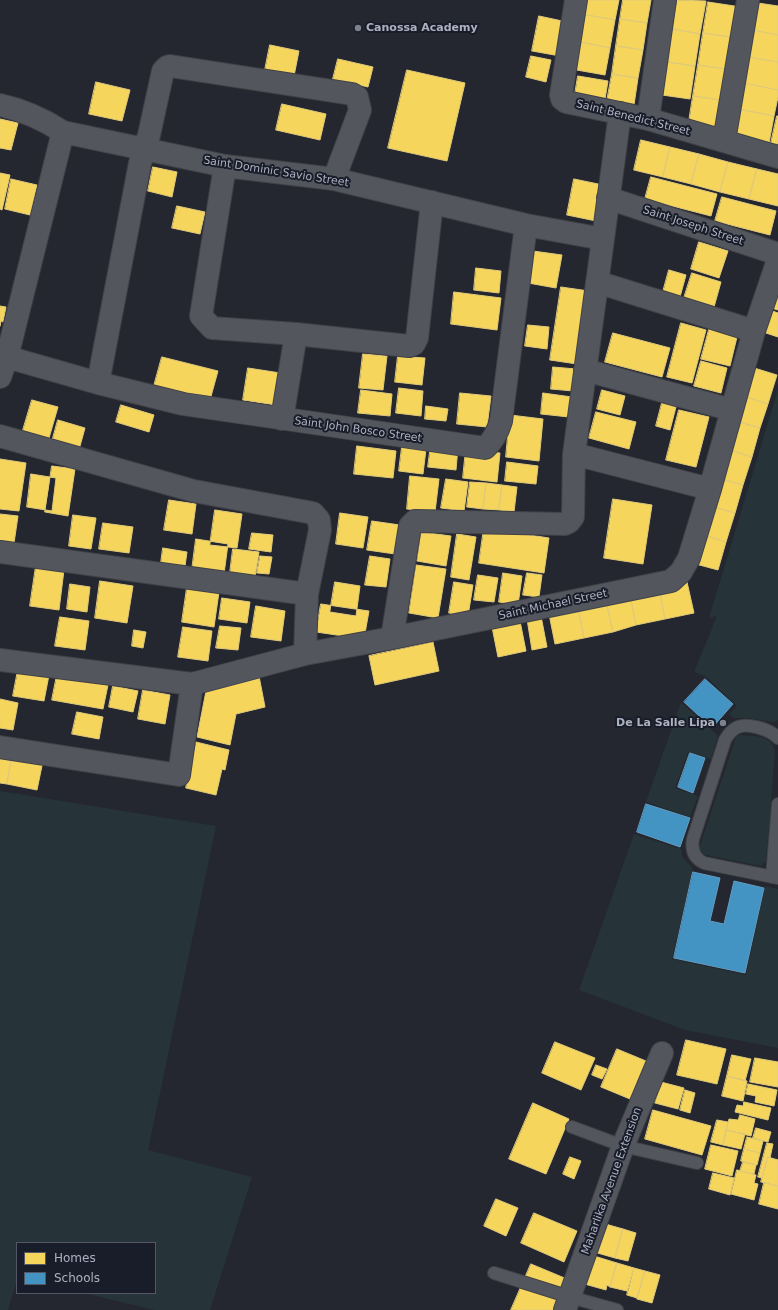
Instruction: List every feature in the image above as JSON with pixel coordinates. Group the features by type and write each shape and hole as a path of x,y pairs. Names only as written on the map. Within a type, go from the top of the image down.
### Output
{"street":[{"name":"Saint Benedict Street","path":"576,0 561,95 562,100 648,119 778,157"},
{"path":"648,119 665,0"},
{"path":"724,141 748,0"},
{"path":"98,382 140,163 149,135 163,71 167,67 352,94 357,97 360,110 334,179"},
{"name":"Saint Dominic Savio Street","path":"0,105 30,114 49,123 62,132 225,166 334,179 526,225 603,239"},
{"path":"392,638 410,526 417,520 565,524 573,517 574,454 620,113"},
{"path":"2,363 62,132"},
{"path":"225,166 201,316 212,328 296,334 409,346 414,344 417,338 432,202"},
{"name":"Saint Joseph Street","path":"608,198 778,254"},
{"name":"Saint John Bosco Street","path":"2,363 98,382 183,404 485,448 491,442 499,429 501,421 526,225"},
{"name":"Saint Michael Street","path":"192,684 305,654 392,638 671,581 682,572 689,558 754,331 778,260"},
{"path":"597,282 754,331"},
{"path":"282,419 296,334"},
{"path":"585,370 732,410"},
{"path":"0,436 194,491 313,513 319,520 320,530 307,594 305,654"},
{"path":"574,454 710,489"},
{"path":"0,552 307,594"},
{"path":"0,660 192,684 179,775 0,747"},
{"name":"Maharlika Avenue Extension","path":"567,1304 623,1146 662,1053"}],"lane":[{"path":"778,738 771,731 759,728 741,726 730,732 725,740 693,839 693,851 700,861 704,863 775,878 778,804"},
{"path":"572,1127 623,1146 697,1163"},
{"path":"494,1273 567,1304 618,1310"}],"shaded area":[{"path":"778,389 778,720 775,722 734,718 729,714 737,706 705,676 694,672 717,616 709,618"},
{"path":"681,702 718,736 711,759 688,752 675,788 698,796 690,817 646,802"},
{"path":"737,736 757,736 767,739 771,742 775,752 766,861 761,866 706,855 701,853 699,848 735,740"},
{"path":"0,791 216,826 148,1150 252,1177 210,1310 154,1310 88,1294 156,1294 156,1242 16,1242 16,1283 8,1310 0,1310"},
{"path":"634,834 681,849 683,858 693,868 672,959 746,975 765,886 778,889 778,1048 685,1030 579,990"}],"building: Homes":[{"path":"584,0 619,0 615,20 581,14"},
{"path":"623,0 651,0 647,23 620,19"},
{"path":"677,0 706,1 700,34 672,29"},
{"path":"708,2 741,7 737,38 703,33"},
{"path":"758,3 778,6 778,35 753,30"},
{"path":"581,14 615,20 610,48 576,41"},
{"path":"539,16 567,22 560,56 532,51"},
{"path":"620,19 647,23 643,50 616,46"},
{"path":"672,29 700,34 695,66 667,62"},
{"path":"753,30 778,35 778,62 748,57"},
{"path":"703,33 737,38 732,70 698,65"},
{"path":"576,41 610,48 605,75 571,69"},
{"path":"270,45 299,51 294,76 265,70"},
{"path":"616,46 643,50 638,78 612,74"},
{"path":"531,56 551,60 546,82 526,77"},
{"path":"748,57 778,62 778,90 743,83"},
{"path":"338,59 373,67 368,87 333,79"},
{"path":"667,62 695,66 690,99 662,95"},
{"path":"698,65 732,70 727,101 693,96"},
{"path":"407,70 465,83 447,161 388,148"},
{"path":"612,74 638,78 634,105 607,101"},
{"path":"578,76 608,81 605,99 575,94"},
{"path":"96,82 130,90 122,121 89,114"},
{"path":"743,83 778,90 774,116 738,109"},
{"path":"693,96 727,101 722,133 688,128"},
{"path":"282,104 326,114 320,140 276,130"},
{"path":"738,109 774,116 769,143 732,136"},
{"path":"778,116 778,144 771,143"},
{"path":"0,119 18,123 11,150 0,148"},
{"path":"641,140 670,147 663,177 634,170"},
{"path":"670,147 699,154 691,184 663,177"},
{"path":"699,154 728,162 720,192 691,184"},
{"path":"728,162 757,169 749,199 720,192"},
{"path":"153,167 177,172 172,197 148,191"},
{"path":"757,169 778,174 778,206 749,199"},
{"path":"0,173 10,175 2,210 0,209"},
{"path":"651,177 717,194 711,216 645,199"},
{"path":"11,179 37,185 30,215 5,209"},
{"path":"574,179 603,185 596,221 567,215"},
{"path":"722,197 776,211 770,235 715,221"},
{"path":"177,206 205,212 200,234 172,228"},
{"path":"699,242 728,251 719,278 691,269"},
{"path":"533,251 562,255 556,288 528,283"},
{"path":"476,268 501,271 499,293 474,290"},
{"path":"669,270 686,275 680,297 663,292"},
{"path":"692,273 721,282 714,307 684,298"},
{"path":"778,274 778,310 768,307"},
{"path":"561,287 589,291 577,364 550,360"},
{"path":"454,292 501,298 497,330 451,324"},
{"path":"0,306 6,307 3,322 1,321 0,326"},
{"path":"770,310 778,313 778,337 763,332"},
{"path":"681,323 706,330 692,383 667,377"},
{"path":"528,325 549,327 547,349 525,346"},
{"path":"710,326 738,333 730,366 701,359"},
{"path":"613,333 670,348 662,377 605,362"},
{"path":"363,354 387,356 383,390 359,388"},
{"path":"398,356 425,358 422,385 395,382"},
{"path":"162,357 218,371 210,400 154,386"},
{"path":"701,361 727,368 721,393 694,386"},
{"path":"553,367 576,369 573,391 551,389"},
{"path":"751,367 777,375 768,404 743,396"},
{"path":"248,368 287,374 282,406 243,400"},
{"path":"399,388 423,391 421,416 396,413"},
{"path":"361,390 392,394 390,416 358,413"},
{"path":"602,390 625,396 620,415 597,409"},
{"path":"460,393 491,396 487,427 457,424"},
{"path":"543,393 572,397 569,417 541,414"},
{"path":"743,396 768,404 760,428 736,421"},
{"path":"32,400 58,407 47,445 21,437"},
{"path":"662,403 676,407 670,430 656,426"},
{"path":"121,405 154,415 149,432 116,422"},
{"path":"426,406 448,409 446,421 425,419"},
{"path":"679,410 709,417 696,467 666,460"},
{"path":"596,412 636,422 629,449 589,438"},
{"path":"510,415 543,419 539,461 506,457"},
{"path":"58,420 85,428 77,457 50,449"},
{"path":"736,421 760,428 752,457 727,449"},
{"path":"403,439 427,441 423,474 399,471"},
{"path":"431,444 458,447 456,470 428,467"},
{"path":"357,446 396,451 393,478 354,474"},
{"path":"466,449 500,453 497,482 463,478"},
{"path":"727,449 752,457 743,485 718,478"},
{"path":"0,459 26,463 19,511 0,509"},
{"path":"507,462 538,466 536,484 505,481"},
{"path":"52,466 75,469 68,516 45,512"},
{"path":"31,474 56,478 52,511 27,507"},
{"path":"410,476 439,479 435,512 407,509"},
{"path":"718,478 743,485 735,513 710,506"},
{"path":"446,479 468,482 464,511 441,508"},
{"path":"470,482 486,483 483,509 467,507"},
{"path":"486,483 502,485 499,510 483,509"},
{"path":"502,485 517,487 514,512 499,510"},
{"path":"613,499 652,505 643,564 604,558"},
{"path":"169,500 196,504 192,534 164,530"},
{"path":"710,506 735,513 726,542 701,534"},
{"path":"215,510 242,514 237,548 210,545"},
{"path":"340,513 368,517 363,548 336,544"},
{"path":"0,514 18,516 13,550 0,548"},
{"path":"73,515 96,518 91,549 69,546"},
{"path":"372,521 400,525 395,554 367,550"},
{"path":"103,523 133,527 129,553 99,549"},
{"path":"484,528 549,538 544,573 479,563"},
{"path":"421,532 451,536 446,566 417,561"},
{"path":"252,533 273,535 271,552 249,549"},
{"path":"457,534 476,537 469,580 451,577"},
{"path":"701,534 726,542 718,570 692,563"},
{"path":"196,539 228,544 224,574 192,570"},
{"path":"163,548 187,552 185,566 161,563"},
{"path":"233,549 259,552 255,577 230,573"},
{"path":"260,556 272,557 269,574 257,573"},
{"path":"370,556 390,559 386,587 365,585"},
{"path":"416,565 446,569 438,618 409,613"},
{"path":"36,566 64,570 59,610 30,606"},
{"path":"503,573 522,576 518,605 499,602"},
{"path":"527,573 542,575 539,597 523,595"},
{"path":"478,575 498,578 494,602 474,600"},
{"path":"100,581 133,586 127,623 95,618"},
{"path":"335,582 360,586 356,616 330,612"},
{"path":"454,582 473,585 468,616 449,613"},
{"path":"687,582 694,613 665,619 659,588"},
{"path":"70,584 90,587 87,612 67,609"},
{"path":"187,588 219,592 214,627 182,622"},
{"path":"659,588 665,619 636,625 630,595"},
{"path":"630,595 636,625 613,632 606,601"},
{"path":"222,598 250,602 247,623 219,619"},
{"path":"606,601 613,632 584,638 578,608"},
{"path":"321,604 369,611 364,639 316,632"},
{"path":"256,606 285,611 281,641 251,637"},
{"path":"578,608 584,638 555,644 549,614"},
{"path":"541,616 547,647 532,650 527,619"},
{"path":"60,617 89,621 85,650 55,646"},
{"path":"520,621 526,651 498,657 492,627"},
{"path":"220,626 241,628 238,650 216,648"},
{"path":"183,627 212,631 208,661 178,657"},
{"path":"134,630 146,632 143,648 132,646"},
{"path":"433,642 439,671 375,685 369,656"},
{"path":"18,670 49,675 44,701 13,696"},
{"path":"57,675 108,685 103,709 52,700"},
{"path":"259,676 265,707 236,714 230,745 197,737 206,691"},
{"path":"113,686 138,691 133,712 109,707"},
{"path":"143,690 170,695 165,724 138,719"},
{"path":"0,699 18,703 13,730 0,728"},
{"path":"77,712 103,717 99,739 72,734"},
{"path":"196,742 229,750 225,770 222,769 216,795 186,788"},
{"path":"0,753 12,755 7,784 0,783"},
{"path":"12,755 43,761 37,790 7,784"},
{"path":"686,1040 726,1049 717,1084 677,1075"},
{"path":"555,1042 595,1058 581,1090 542,1073"},
{"path":"617,1049 646,1061 630,1099 601,1087"},
{"path":"732,1055 751,1059 745,1081 727,1076"},
{"path":"755,1058 778,1062 778,1087 750,1082"},
{"path":"596,1065 607,1069 602,1079 592,1075"},
{"path":"727,1076 747,1081 743,1101 722,1096"},
{"path":"661,1082 684,1088 678,1109 655,1103"},
{"path":"748,1084 777,1090 774,1106 755,1102 756,1096 746,1094"},
{"path":"685,1090 695,1093 690,1113 680,1110"},
{"path":"744,1102 771,1108 768,1120 735,1112 737,1105 743,1106"},
{"path":"533,1103 569,1119 546,1174 509,1159"},
{"path":"653,1110 711,1126 702,1155 645,1139"},
{"path":"740,1115 755,1119 751,1136 726,1130 729,1119 738,1120"},
{"path":"717,1120 728,1122 723,1145 711,1142"},
{"path":"756,1128 771,1132 768,1142 753,1138"},
{"path":"726,1130 745,1134 741,1149 723,1145"},
{"path":"747,1137 763,1141 760,1153 744,1149"},
{"path":"767,1143 773,1144 770,1158 768,1157 762,1178 758,1177"},
{"path":"711,1145 738,1151 732,1176 705,1169"},
{"path":"744,1149 760,1153 757,1165 741,1161"},
{"path":"570,1157 581,1161 574,1179 563,1174"},
{"path":"768,1157 778,1160 778,1186 761,1182"},
{"path":"743,1162 756,1165 754,1174 740,1171"},
{"path":"737,1170 756,1175 754,1183 758,1184 754,1200 731,1194"},
{"path":"713,1173 734,1178 730,1195 709,1189"},
{"path":"764,1183 778,1186 778,1209 759,1204"},
{"path":"496,1199 518,1208 506,1236 484,1226"},
{"path":"534,1213 577,1231 564,1262 521,1243"},
{"path":"602,1223 623,1229 615,1258 594,1252"},
{"path":"623,1229 636,1233 628,1261 615,1258"},
{"path":"594,1256 617,1263 610,1287 607,1285 606,1290 581,1283"},
{"path":"617,1263 634,1268 627,1291 610,1287"},
{"path":"531,1264 567,1279 553,1310 511,1310"},
{"path":"634,1268 645,1271 637,1298 627,1295"},
{"path":"645,1271 660,1275 652,1303 637,1299"}],"building: Schools":[{"path":"705,679 733,704 712,728 684,702"},
{"path":"690,753 705,758 693,793 678,787"},
{"path":"646,804 690,818 680,847 637,832"},
{"path":"693,872 720,878 710,921 724,924 734,881 764,888 745,973 674,958"}],"place":[{"name":"Canossa Academy","path":"358,28"},
{"name":"De La Salle Lipa","path":"723,723"}]}
